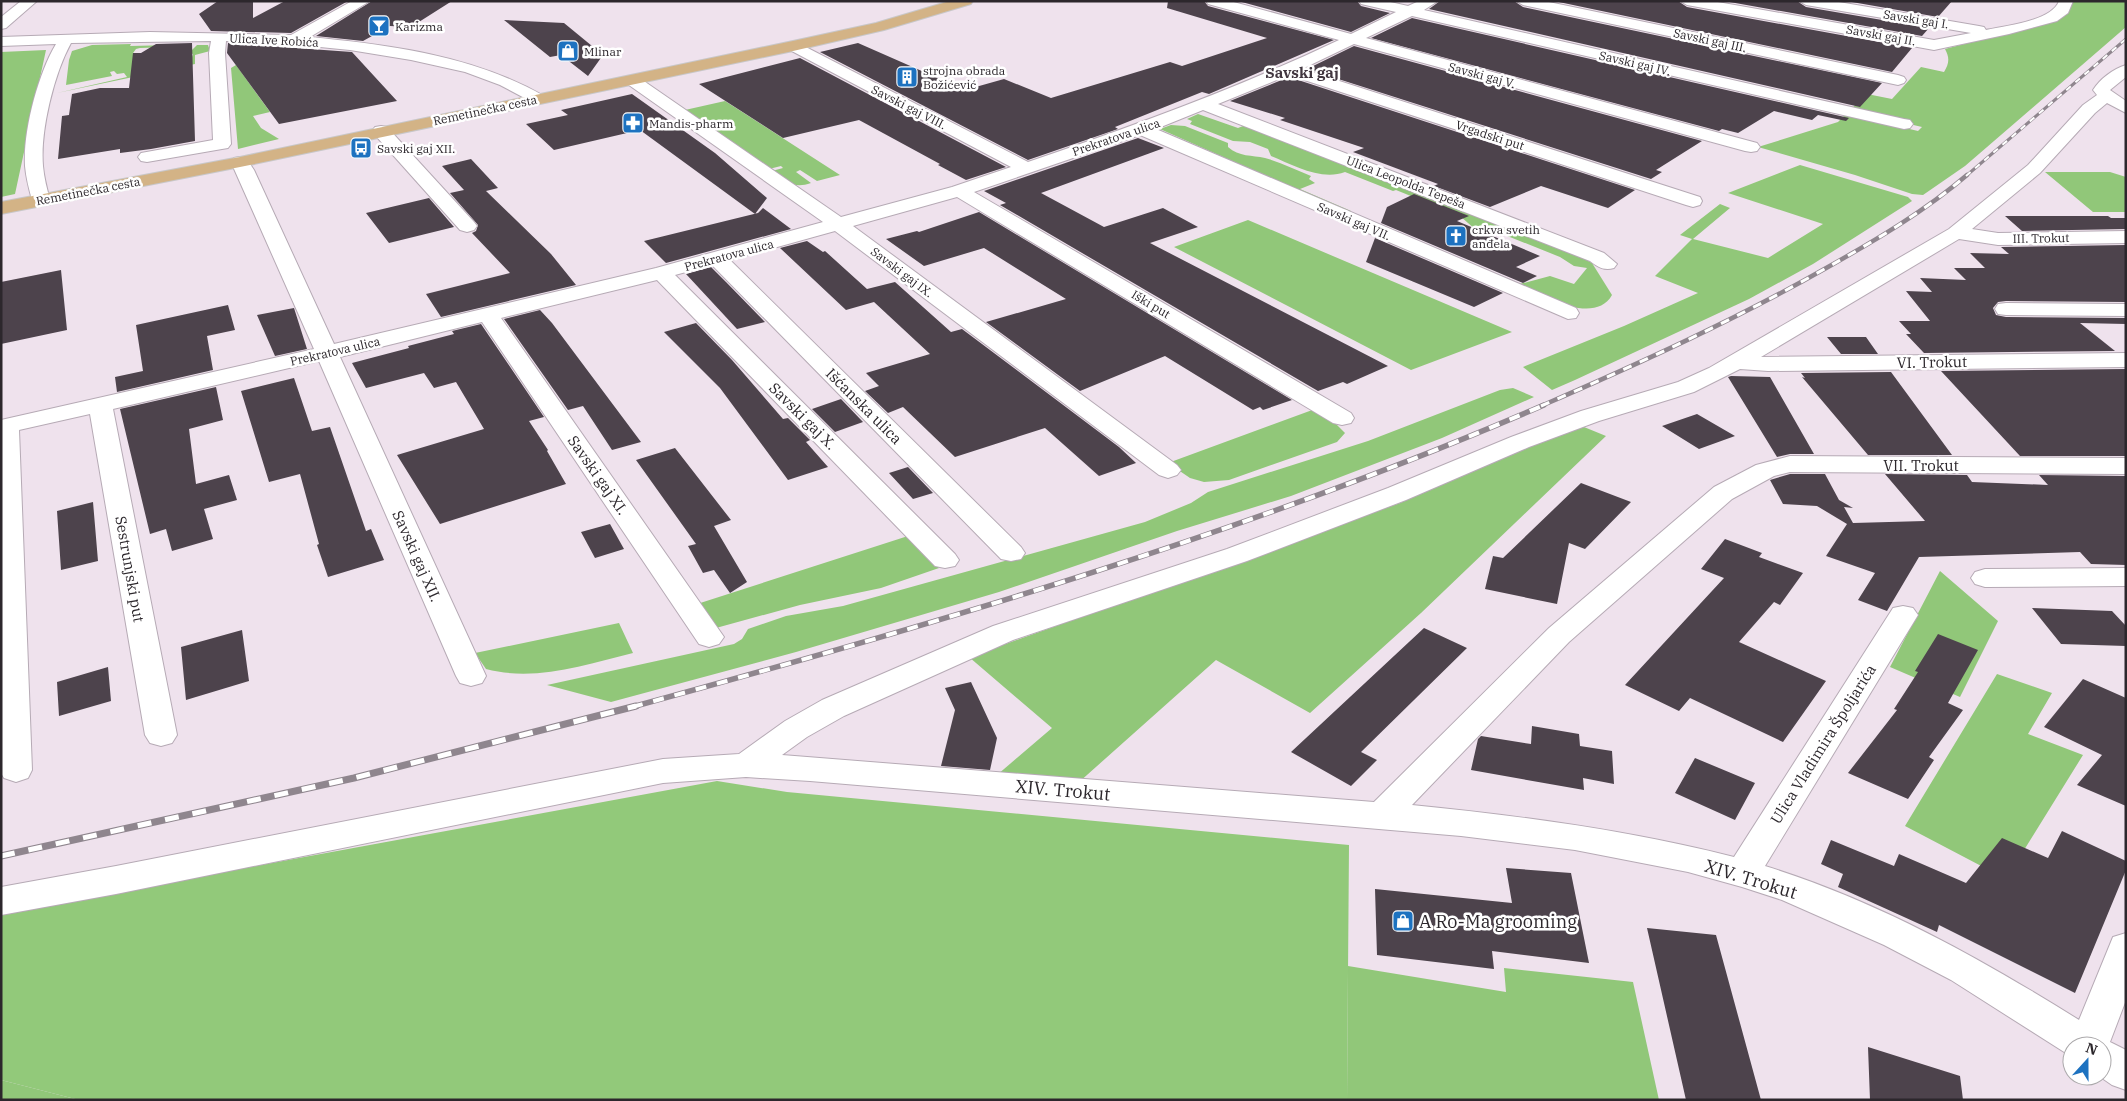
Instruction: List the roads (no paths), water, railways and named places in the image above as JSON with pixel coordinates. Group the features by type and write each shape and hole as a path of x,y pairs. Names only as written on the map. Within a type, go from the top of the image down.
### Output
{"main road":[{"name":"Remetinečka cesta","path":"1,208 240,162 793,46 879,27 966,1"}],"street":[{"path":"1,25 30,1"},
{"path":"293,40 364,1"},
{"name":"Savski gaj V.","path":"1213,1 1751,147"},
{"name":"Savski gaj IV.","path":"1366,1 1904,124"},
{"name":"Prekratova ulica","path":"4,427 661,273 959,191 1141,129 1288,70 1431,1"},
{"name":"Savski gaj III.","path":"1523,1 1898,80"},
{"name":"Savski gaj II.","path":"1687,1 1934,45 1997,33 2052,18 2062,10 2066,1"},
{"name":"Savski gaj I.","path":"1806,1 1997,33"},
{"name":"Ulica Ive Robića","path":"1,42 66,39 219,37 293,40 382,50 453,64 496,77 538,99"},
{"name":"Remetinečka cesta","path":"147,157 222,144 217,53 219,37"},
{"path":"41,200 34,164 34,143 38,120 58,50 66,39"},
{"name":"Savski gaj VIII.","path":"793,46 1026,168"},
{"name":"Vrgadski put","path":"1288,70 1693,201"},
{"path":"2116,102 2101,90 2113,78 2126,70"},
{"name":"Savski gaj IX.","path":"632,80 839,225 1168,470"},
{"path":"746,765 796,728 832,708 1003,633 1237,556 1397,494 1520,442 1590,416 1686,387 1738,362 1956,233 2034,169 2088,109 2116,102"},
{"name":"Ulica Leopolda Tepeša","path":"1203,104 1418,186 1597,257 1607,264"},
{"name":"Savski gaj VII.","path":"1141,129 1568,313"},
{"path":"381,131 468,226"},
{"name":"Savski gaj XII.","path":"240,162 471,676"},
{"name":"Iški put","path":"959,191 1342,418"},
{"name":"III. Trokut","path":"1956,233 1998,239 2126,237"},
{"name":"Išćanska ulica","path":"717,259 1012,553"},
{"name":"Savski gaj X.","path":"661,273 945,560"},
{"path":"2006,309 2126,310"},
{"name":"Savski gaj XI.","path":"487,314 709,637"},
{"name":"VI. Trokut","path":"1738,362 1810,364 2126,360"},
{"name":"Sestrunjski put","path":"100,404 161,735"},
{"path":"4,427 16,770"},
{"name":"VII. Trokut","path":"1381,816 1559,635 1724,493 1765,470 1790,464 2126,466"},
{"path":"1986,578 2126,577"},
{"name":"Ulica Vladimira Špoljarića","path":"1743,873 1903,614"},
{"name":"XIV. Trokut","path":"1,901 126,878 663,771 746,765 1381,816 1582,837 1743,873 1792,890 1868,921 1948,960 2072,1036"},
{"path":"2092,1036 2126,948"},
{"path":"2112,1063 2126,1072"}],"railway":[{"path":"1966,176 2126,39"},
{"path":"1541,406 1686,341 1758,305 1900,224 1934,201 1967,175"},
{"path":"632,707 863,642 1093,572 1321,494 1433,451 1544,405"},
{"path":"1,856 354,778 636,706"}],"place":[{"name":"Karizma","path":"379,26"},
{"name":"Mlinar","path":"568,51"},
{"name":"strojna obrada Božićević","path":"907,77"},
{"name":"Mandis-pharm","path":"633,123"},
{"name":"Savski gaj XII.","path":"361,148"},
{"name":"crkva svetih anđela","path":"1456,236"},
{"name":"A Ro-Ma grooming","path":"1403,921"}],"district":[{"name":"Savski gaj","path":"1302,72"}]}
